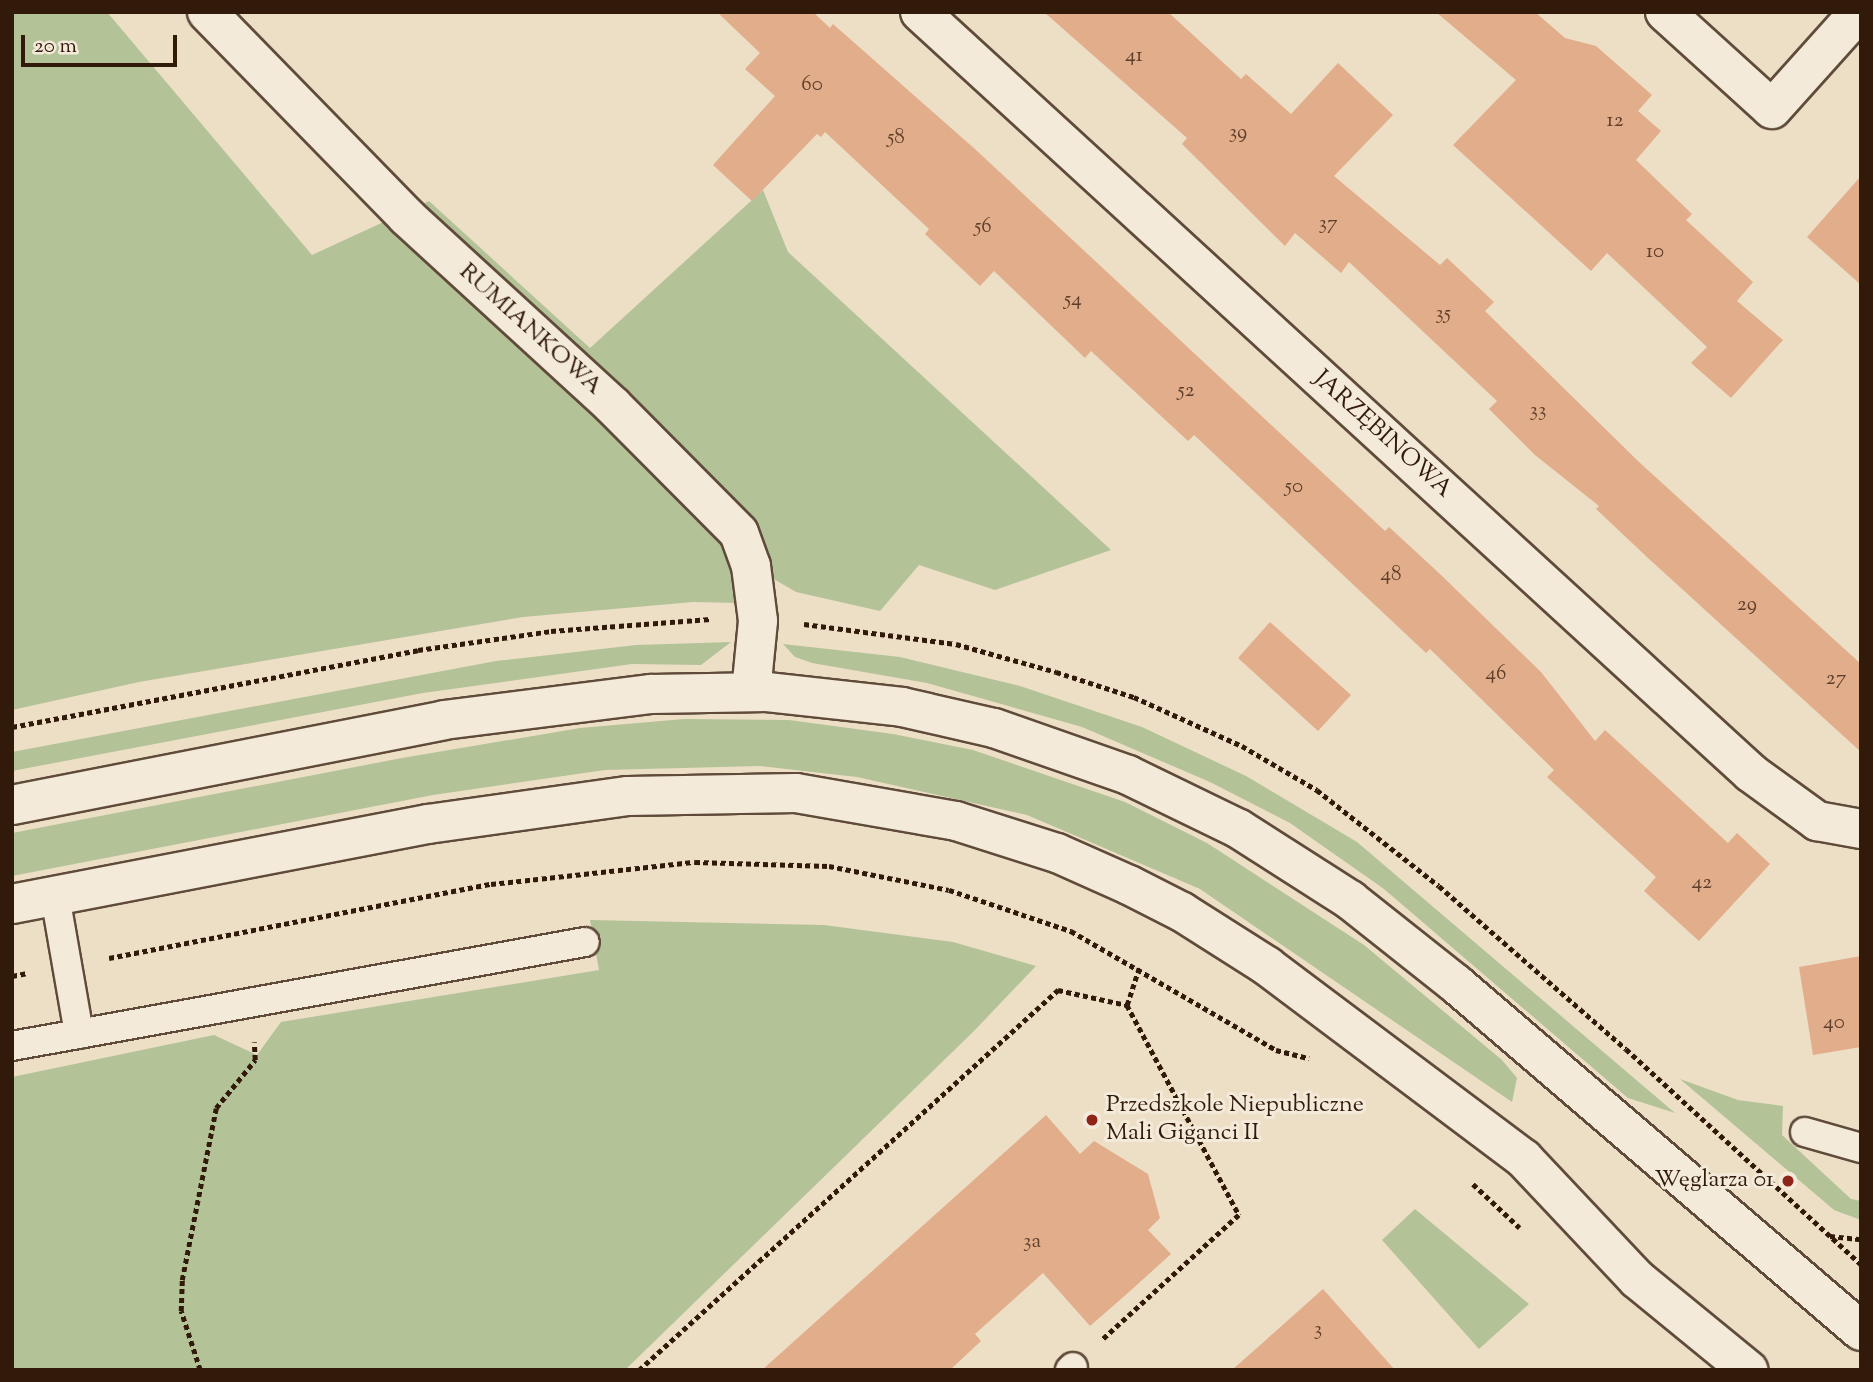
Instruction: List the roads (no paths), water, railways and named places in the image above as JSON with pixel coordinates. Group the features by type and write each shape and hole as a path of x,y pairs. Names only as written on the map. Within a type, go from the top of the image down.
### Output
{"street":[{"name":"RUMIANKOWA","path":"207,12 407,217 612,405 739,533 751,566 758,621 751,692"},
{"name":"JARZĘBINOWA","path":"920,12 1751,773 1817,821 1861,829"},
{"path":"1665,12 1772,109 1859,12"},
{"path":"12,805 444,720 651,694 751,692 902,707 994,728 1128,775 1239,829 1350,900 1456,984 1861,1331"},
{"path":"12,904 428,824 628,796 796,793 956,821 1056,853 1129,885 1182,912 1267,966 1524,1159 1637,1279 1748,1370"}],"lane":[{"path":"55,896 79,1034"},
{"path":"12,1046 585,942"},
{"path":"1805,1132 1861,1148"}],"place":[{"name":"Przedszkole Niepubliczne Mali Giganci II","path":"1092,1120"},
{"name":"Węglarza 01","path":"1788,1181"}]}
